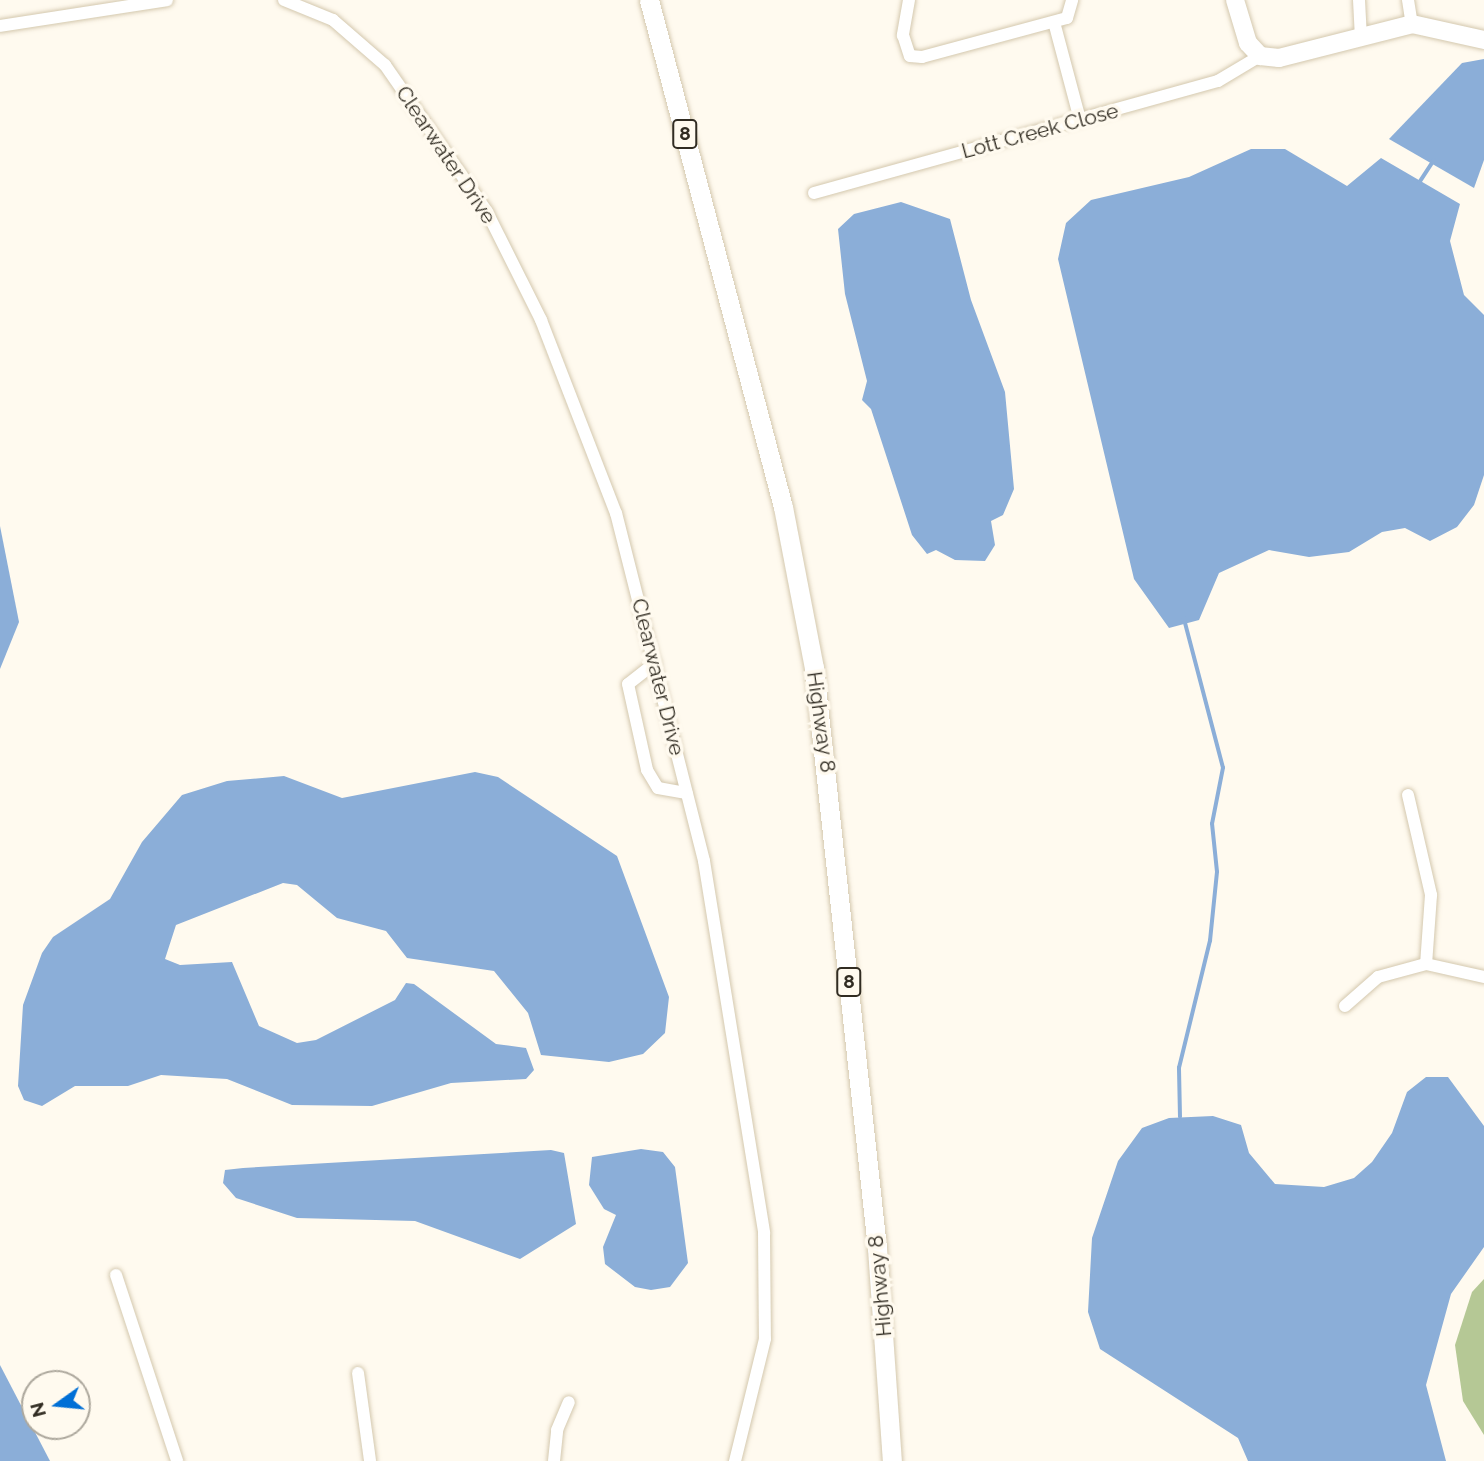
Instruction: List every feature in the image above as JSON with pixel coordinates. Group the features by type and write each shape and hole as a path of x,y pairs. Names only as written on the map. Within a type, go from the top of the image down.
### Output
{"main road":[{"name":"Highway 8","path":"649,0 783,507 814,668 877,1248 892,1461"}],"street":[{"path":"0,26 167,0"},
{"name":"Clearwater Drive","path":"284,0 333,20 386,65 487,212 577,407 616,513 687,793 734,1029 764,1233 765,1339 735,1461"},
{"path":"909,0 903,35 910,55 922,57 1067,18 1072,0"},
{"path":"1234,0 1248,43 1260,56 1279,58 1412,24 1462,31 1484,40"},
{"path":"1359,0 1361,36"},
{"path":"1408,0 1412,24"},
{"path":"1054,22 1080,120"},
{"name":"Lott Creek Close","path":"814,193 1232,76 1260,56"},
{"path":"655,663 628,684 644,758 658,788 687,793"},
{"path":"1408,795 1431,895 1426,964"},
{"path":"1345,1006 1378,977 1426,964 1484,977"},
{"path":"116,1275 177,1461"},
{"path":"358,1373 370,1461"},
{"path":"554,1461 556,1430 569,1402"}],"green space":[{"path":"1484,1279 1484,1435 1463,1401 1455,1345 1472,1292"}],"water":[{"path":"1484,59 1484,160 1474,188 1389,139 1462,63"},
{"path":"1251,149 1285,149 1347,186 1381,158 1460,204 1450,241 1464,295 1484,315 1484,475 1474,505 1457,527 1430,541 1405,528 1382,532 1349,552 1309,557 1269,550 1219,573 1199,620 1169,628 1134,579 1058,259 1066,223 1091,200 1189,177"},
{"path":"901,202 950,219 971,300 1005,392 1014,489 1003,515 991,521 995,545 985,561 955,560 936,550 927,554 912,535 871,409 862,400 867,381 845,294 838,229 854,214"},
{"path":"0,526 19,622 0,669"},
{"path":"475,772 498,777 617,856 669,997 665,1033 643,1054 609,1062 541,1055 528,1013 494,971 407,958 386,931 337,918 297,885 283,883 176,925 165,959 180,965 232,962 259,1026 297,1043 316,1040 395,1000 406,983 414,984 496,1044 526,1048 534,1070 526,1079 451,1083 372,1106 292,1105 227,1079 161,1075 128,1086 75,1086 42,1106 24,1100 18,1086 23,1005 42,953 53,937 110,899 142,842 182,795 227,781 284,776 342,798"},
{"path":"1426,1077 1448,1077 1484,1126 1484,1247 1451,1294 1426,1385 1446,1461 1248,1461 1238,1438 1100,1349 1088,1312 1092,1238 1118,1161 1142,1128 1169,1118 1213,1116 1241,1125 1249,1153 1275,1184 1324,1187 1354,1178 1372,1162 1392,1133 1407,1092"},
{"path":"641,1149 663,1152 675,1167 688,1263 670,1287 651,1290 635,1287 605,1264 603,1247 616,1215 604,1209 589,1185 592,1157"},
{"path":"551,1150 564,1153 576,1224 520,1259 415,1221 297,1218 236,1198 223,1183 225,1170 243,1168"},
{"path":"0,1365 21,1405 21,1440 39,1440 50,1461 0,1461"}],"waterway":[{"path":"1419,183 1434,160"},
{"path":"1180,1117 1179,1068 1210,941 1217,872 1212,824 1223,768 1184,619"}]}
